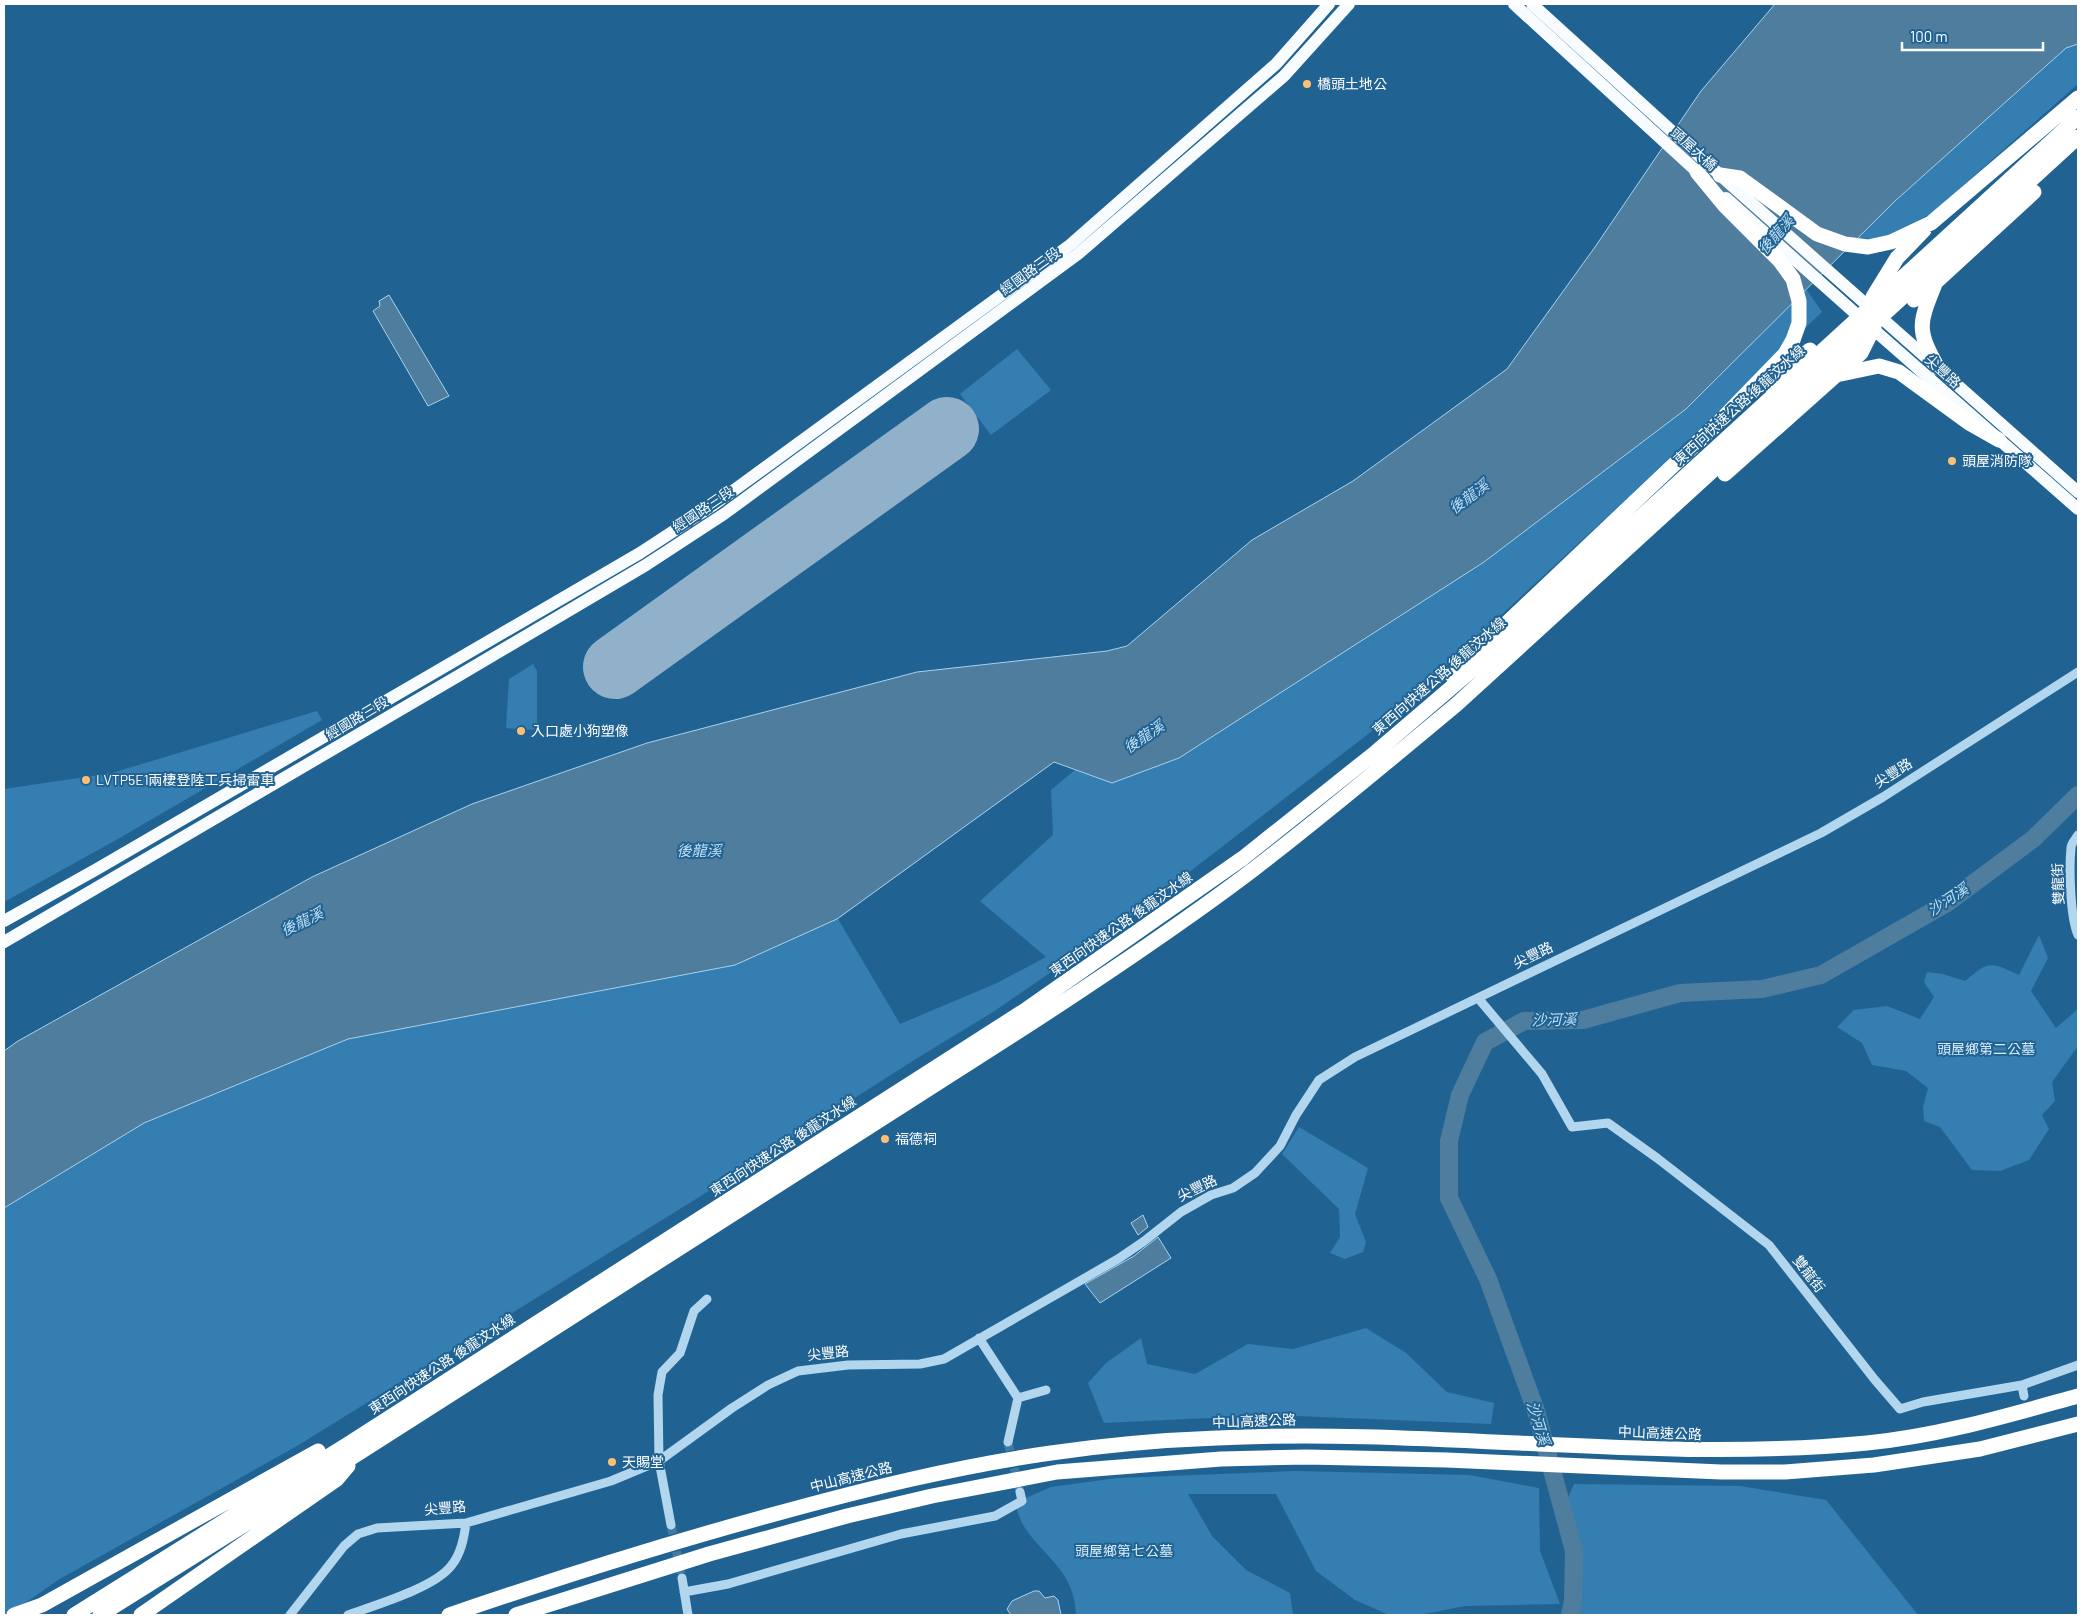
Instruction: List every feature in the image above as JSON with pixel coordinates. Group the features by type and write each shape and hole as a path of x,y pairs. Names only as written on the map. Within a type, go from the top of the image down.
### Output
{"highway":[{"path":"1721,420 1814,347 1857,306 1897,258 1931,223 2078,98"},
{"name":"東西向快速公路 後龍汶水線","path":"100,1615 1027,1009 1243,858 1376,752 1493,652 2078,117"},
{"name":"東西向快速公路 後龍汶水線","path":"74,1615 352,1449 1113,969 1253,870 1365,782 1457,704 2078,137"},
{"path":"1457,704 1488,684 1837,375 1861,353 1877,324 1936,282 2078,151"},
{"path":"1376,752 1415,710 1721,420 1785,354 1800,323 1799,302 1793,280 1780,261 1726,206 1697,172"},
{"path":"1720,175 1740,178 1817,234 1845,244 1868,247 1891,242 1931,223"},
{"path":"1936,282 1921,321 1924,343 1938,368"},
{"path":"1837,375 1879,366 1899,372 1968,423 1999,440"},
{"name":"中山高速公路","path":"449,1615 559,1577 704,1533 842,1495 994,1462 1053,1452 1132,1443 1220,1438 1314,1436 1714,1450 1870,1442 1971,1426 2078,1396"},
{"path":"516,1615 709,1554 847,1516 932,1496 1057,1472 1230,1459 1354,1458 1721,1472 1785,1472 1874,1465 1980,1450 2078,1424"},
{"path":"27,1615 315,1452 336,1443 352,1449 338,1478 141,1615"},
{"path":"14,1615 42,1605"}],"main road":[{"name":"經國路三段","path":"4,921 607,572 715,504 1070,246 1276,64 1329,4"},
{"name":"經國路三段","path":"4,942 319,759 646,565 724,514 1078,254 1284,76 1348,4"},
{"name":"頭屋大橋","path":"1514,4 1697,172 1857,306"},
{"name":"頭屋大橋","path":"1532,4 1720,175 1857,306"},
{"name":"尖豐路","path":"1857,306 1999,440 2076,497"},
{"name":"尖豐路","path":"1877,324 1938,368 2076,497"}],"street":[{"name":"尖豐路","path":"290,1615 344,1546 358,1534 378,1528 466,1523 611,1481 659,1461 732,1408 768,1385 798,1370 848,1365 920,1364 944,1359 1118,1259 1181,1212 1211,1195 1233,1188 1255,1173 1280,1146 1296,1115 1319,1080 1355,1057 1822,833 1883,797 2078,672"},
{"name":"雙龍街","path":"2078,835 2071,846 2071,894 2074,920 2078,934"},
{"name":"雙龍街","path":"1478,998 1542,1074 1572,1127 1608,1123 1769,1244 1875,1380 1900,1408 1923,1402 2022,1385 2078,1365"},
{"path":"671,1525 659,1461 658,1395 662,1372 680,1352 694,1311 707,1299"},
{"path":"979,1338 1018,1398 1008,1442"},
{"path":"2022,1385 2024,1396"},
{"path":"1018,1398 1046,1390"},
{"path":"684,1592 728,1584 901,1534 995,1516 1022,1501 1020,1492"},
{"path":"348,1615 411,1592 430,1582 451,1567 463,1542 466,1523"},
{"path":"682,1578 688,1615"}],"green space":[{"path":"2078,44 2078,84 1933,212 1908,227 1880,240 1858,238 1895,201 2066,48"},
{"path":"1806,289 1822,312 1619,506 1394,714 1135,914 993,1012 696,1199 297,1446 58,1580 8,1615 4,1615 4,1131 1054,762 838,919 900,1024 997,983 1046,957 980,901 1053,835 1051,790 1075,770 1112,783 1179,758 1484,562 1686,409"},
{"path":"1017,349 1051,390 991,435 960,394"},
{"path":"533,664 537,671 537,725 533,730 506,728 509,679"},
{"path":"317,711 322,720 118,839 4,902 4,789 112,773"},
{"name":"頭屋鄉第二公墓","path":"2039,935 2048,958 2031,991 2056,1028 2078,1009 2078,1046 2052,1082 2055,1101 2042,1115 2049,1129 2029,1160 2000,1171 1972,1170 1940,1127 1924,1121 1923,1107 1928,1088 1906,1071 1872,1065 1862,1043 1837,1027 1854,1010 1887,1006 1920,1019 1934,997 1924,982 1927,972 1943,974 1965,981 1980,969 1990,965 2019,975"},
{"path":"1299,1127 1368,1168 1355,1214 1366,1242 1363,1252 1345,1259 1330,1253 1340,1237 1339,1209 1282,1154"},
{"path":"1366,1328 1406,1353 1447,1392 1494,1403 1491,1424 1272,1415 1104,1423 1088,1383 1106,1363 1141,1338 1147,1364 1195,1374 1248,1344 1293,1349"},
{"name":"頭屋鄉第七公墓","path":"1295,1471 1469,1475 1539,1488 1540,1551 1560,1604 1465,1606 1420,1615 1389,1615 1355,1600 1316,1571 1276,1494 1188,1494 1212,1536 1246,1570 1290,1593 1293,1615 1076,1615 1071,1588 1065,1577 1025,1528 1014,1503 1051,1487 1117,1478"},
{"path":"1574,1484 1740,1486 1826,1500 1918,1615 1576,1615 1581,1564 1568,1498"}],"water":[{"name":"後龍溪","path":"1775,4 2078,4 2078,44 2066,48 1895,201 1686,409 1484,562 1179,758 1112,783 1054,762 837,919 735,965 348,1039 144,1123 4,1208 4,1051 18,1041 312,877 472,804 647,743 917,672 1107,651 1127,646 1252,540 1353,481 1507,369 1595,247 1701,91"},
{"path":"389,295 449,396 428,406 373,311 380,306 379,301"},
{"path":"1143,1215 1148,1227 1138,1235 1131,1223"},
{"path":"1158,1237 1171,1258 1100,1303 1085,1284 1134,1256"},
{"path":"1034,1591 1039,1591 1045,1598 1054,1596 1058,1600 1061,1615 1011,1615 1007,1609 1012,1601"}],"waterway":[{"name":"沙河溪","path":"1570,1615 1573,1601 1574,1551 1536,1411 1488,1279 1449,1198 1449,1141 1460,1095 1485,1042 1524,1021 1583,1020 1680,993 1762,989 1821,975 1947,903 2033,839 2078,795"}],"runway":[{"path":"615,667 947,429"}],"tunnel":[{"path":"1008,1442 1020,1492"},
{"path":"671,1525 682,1578"}],"place":[{"name":"橋頭土地公","path":"1307,84"},
{"name":"頭屋消防隊","path":"1952,461"},
{"name":"入口處小狗塑像","path":"521,731"},
{"name":"LVTP5E1兩棲登陸工兵掃雷車","path":"86,780"},
{"name":"福德祠","path":"885,1139"},
{"name":"天賜堂","path":"612,1462"}]}
